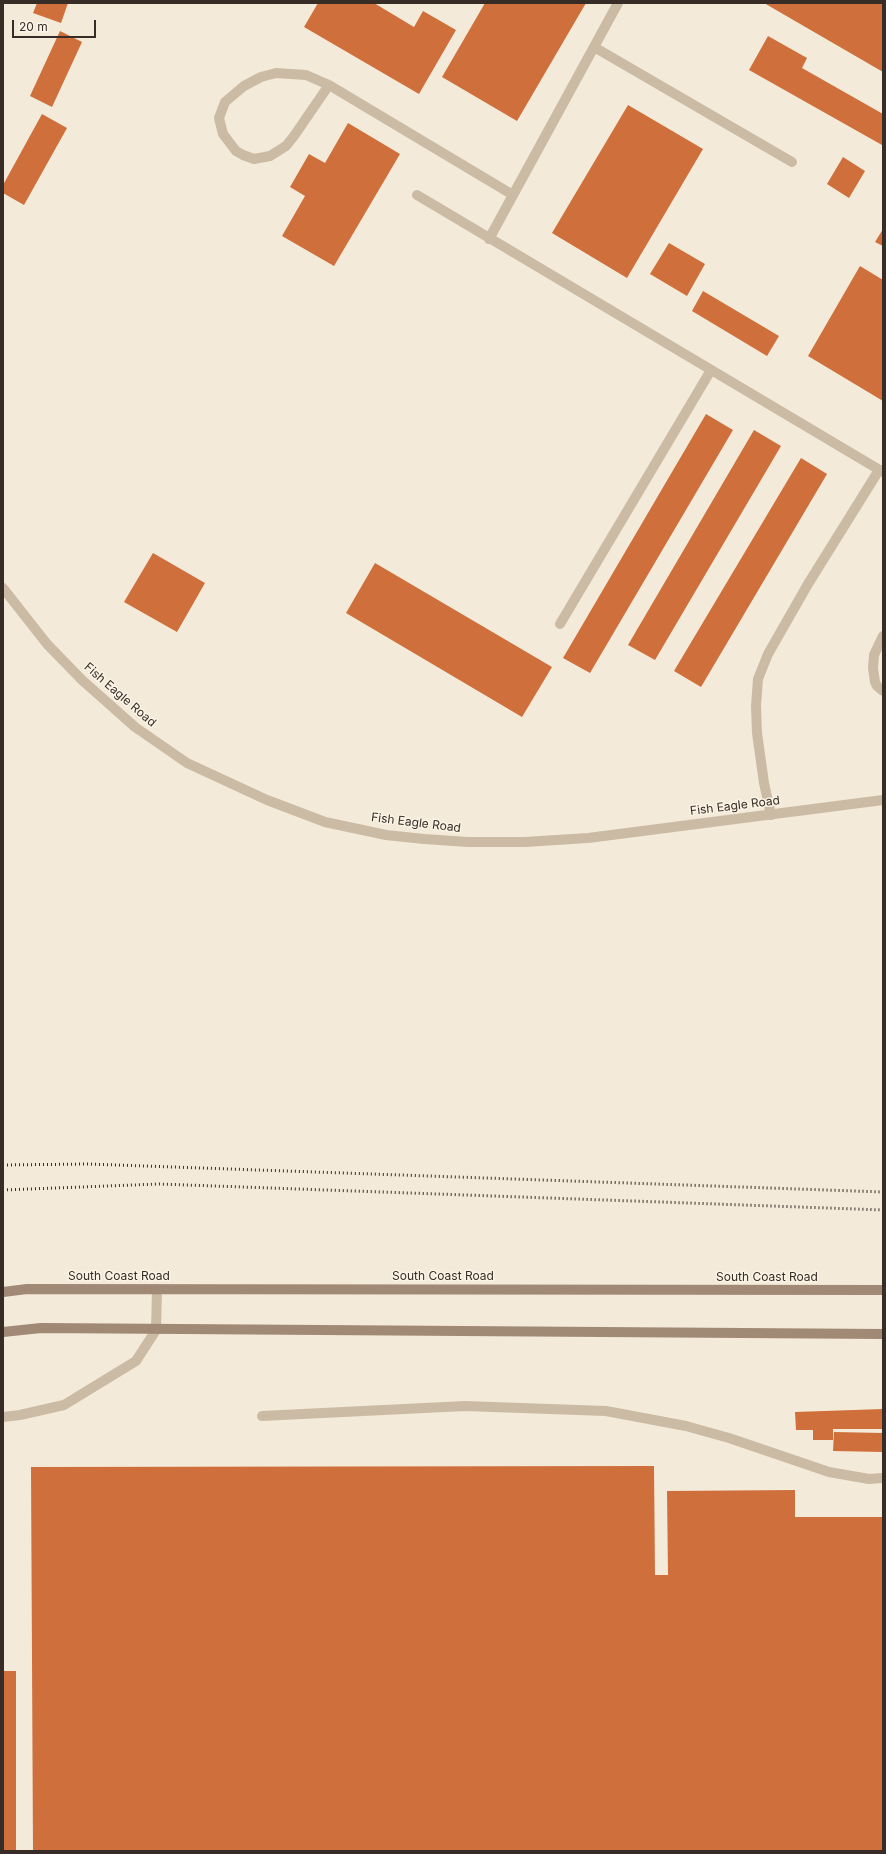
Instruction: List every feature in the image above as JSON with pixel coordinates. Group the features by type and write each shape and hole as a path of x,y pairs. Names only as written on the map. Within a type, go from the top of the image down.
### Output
{"street":[{"path":"489,239 618,3"},
{"path":"594,47 792,162"},
{"path":"329,85 286,146 270,156 254,159 242,155 236,151 223,134 219,118 225,102 244,86 261,77 276,73 306,75 329,85 513,195"},
{"path":"417,194 489,239 881,471 808,584 768,654 758,679 756,706 758,733 764,783 771,815"},
{"path":"560,624 711,370"},
{"name":"Fish Eagle Road","path":"3,588 47,644 82,680 135,727 187,763 267,800 325,822 386,835 424,839 468,842 525,842 588,838 883,800"},
{"path":"883,636 874,655 873,668 875,682 883,691"},
{"name":"South Coast Road","path":"3,1292 27,1289 883,1290"},
{"path":"3,1417 20,1415 64,1405 136,1361 156,1330 157,1289"},
{"path":"3,1332 42,1328 883,1334"},
{"path":"262,1416 465,1406 606,1411 686,1426 729,1438 829,1472 869,1479 883,1478"}],"building":[{"path":"37,3 68,3 61,23 33,13"},
{"path":"318,3 374,3 414,27 423,11 456,30 419,94 304,27"},
{"path":"485,3 586,3 517,121 442,77"},
{"path":"764,3 883,3 883,72"},
{"path":"60,31 82,42 52,107 30,96"},
{"path":"768,36 807,58 802,68 883,114 882,145 749,70"},
{"path":"628,105 703,149 627,278 552,233"},
{"path":"42,114 67,128 24,205 3,193 3,185"},
{"path":"348,123 400,154 334,266 282,236 305,196 290,187 309,154 325,163"},
{"path":"843,157 865,171 849,198 827,184"},
{"path":"883,229 883,246 875,242"},
{"path":"669,243 705,264 687,296 650,274"},
{"path":"860,266 883,280 883,401 808,356"},
{"path":"703,291 779,336 767,356 692,311"},
{"path":"706,414 733,430 590,673 563,658"},
{"path":"754,430 781,446 655,660 628,645"},
{"path":"801,458 827,474 701,687 674,671"},
{"path":"153,553 205,583 177,632 124,602"},
{"path":"375,563 552,667 522,717 346,613"},
{"path":"883,1409 883,1429 833,1429 833,1440 813,1440 813,1430 796,1430 795,1412"},
{"path":"834,1432 883,1433 883,1452 833,1451"},
{"path":"654,1466 655,1575 668,1575 667,1491 795,1490 795,1517 883,1517 883,1851 33,1851 31,1467"},
{"path":"3,1671 16,1671 16,1851 3,1851"}],"railway":[{"path":"3,1165 88,1164 883,1192"},
{"path":"3,1190 159,1184 883,1210"}]}
